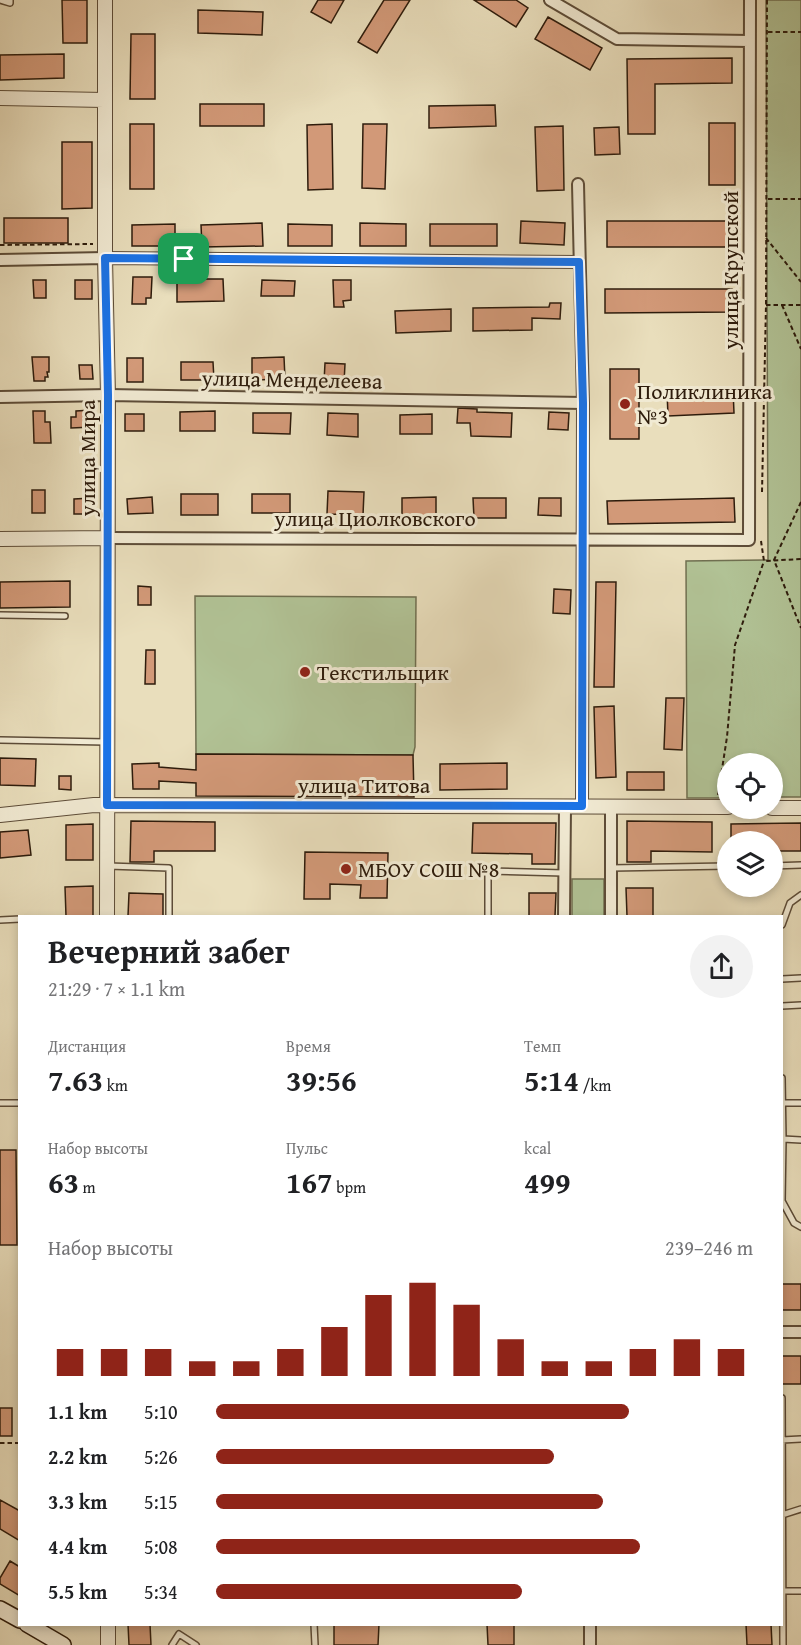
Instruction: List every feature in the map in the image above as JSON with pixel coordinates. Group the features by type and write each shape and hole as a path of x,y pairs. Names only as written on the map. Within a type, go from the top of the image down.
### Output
{"main road":[{"path":"0,1609 18,1619"},
{"path":"30,1626 63,1645"}],"street":[{"name":"улица Мира","path":"105,0 105,258 108,395 106,915"},
{"path":"550,0 617,39 749,41"},
{"name":"улица Крупской","path":"749,540 750,0"},
{"path":"0,98 104,100"},
{"path":"578,184 583,403 582,806"},
{"path":"0,260 105,258 579,262"},
{"name":"улица Менделеева","path":"0,398 108,395 583,403"},
{"name":"улица Циолковского","path":"0,539 749,540"},
{"name":"улица Титова","path":"0,815 94,805 717,807"},
{"path":"611,806 611,915"},
{"path":"564,915 565,807"},
{"path":"783,808 801,808"},
{"path":"783,1332 801,1332"},
{"path":"108,1626 108,1645"},
{"path":"590,1626 590,1645"}],"lane":[{"path":"0,0 9,3 10,0"},
{"path":"0,615 65,616"},
{"path":"0,740 107,742"},
{"path":"783,866 801,865"},
{"path":"106,866 169,868 170,915"},
{"path":"611,868 717,866"},
{"path":"488,915 488,871 564,873"},
{"path":"783,922 790,903 801,895"},
{"path":"0,920 18,919"},
{"path":"783,979 801,978"},
{"path":"783,1006 801,1005"},
{"path":"0,1103 18,1103"},
{"path":"783,1103 801,1103"},
{"path":"783,1139 801,1140"},
{"path":"783,1203 794,1223 801,1227"},
{"path":"783,1440 801,1439"},
{"path":"783,1516 801,1509"},
{"path":"783,1645 783,1591 801,1591"},
{"path":"314,1626 315,1645"},
{"path":"172,1645 179,1634 196,1645"}],"path":[{"path":"762,492 766,305 767,0"},
{"path":"767,32 801,32"},
{"path":"767,199 801,199"},
{"path":"766,238 801,282"},
{"path":"0,245 96,244"},
{"path":"766,305 801,305"},
{"path":"783,305 801,349"},
{"path":"801,502 774,560 801,628"},
{"path":"726,753 735,645 764,561 761,538 749,540"},
{"path":"764,561 801,559"},
{"path":"0,1443 18,1443"}],"green space":[{"path":"766,0 801,0 801,797 783,797 783,753 717,753 717,798 687,798 686,561 768,560"},
{"name":"Текстильщик","path":"195,596 416,597 415,747 413,755 196,754"},
{"path":"572,879 604,879 604,915 572,915"}],"building":[{"path":"62,0 87,0 87,43 63,43"},
{"path":"318,0 344,0 331,23 311,12"},
{"path":"384,0 410,0 377,53 358,42"},
{"path":"474,0 516,0 528,8 516,27"},
{"path":"198,10 263,12 262,35 198,33"},
{"path":"548,17 602,48 590,70 535,39"},
{"path":"131,34 155,34 155,99 130,99"},
{"path":"64,54 64,78 0,80 0,55"},
{"path":"732,58 732,83 655,84 655,134 628,134 627,59"},
{"path":"200,104 264,104 264,126 200,126"},
{"path":"495,105 496,126 429,128 429,106"},
{"path":"709,123 735,123 735,185 709,185"},
{"path":"130,124 154,124 154,189 130,189"},
{"path":"332,124 333,189 308,190 307,125"},
{"path":"363,124 387,124 385,189 362,188"},
{"path":"563,126 564,190 537,191 535,127"},
{"path":"619,127 620,154 595,155 594,128"},
{"path":"62,142 92,142 92,208 62,209"},
{"path":"4,218 68,218 68,243 4,243"},
{"path":"521,221 565,223 564,245 520,243"},
{"path":"607,221 733,221 733,247 607,247"},
{"path":"262,223 263,246 202,247 201,225"},
{"path":"360,223 406,224 406,246 360,246"},
{"path":"175,224 175,246 132,246 132,225"},
{"path":"288,224 332,225 332,246 288,246"},
{"path":"430,224 497,224 497,246 430,246"},
{"path":"177,267 188,267 188,279 223,279 224,301 177,302"},
{"path":"133,277 152,277 151,298 146,298 146,304 132,304"},
{"path":"33,280 46,280 46,298 34,298"},
{"path":"75,280 92,280 92,299 75,299"},
{"path":"262,280 295,281 294,296 261,296"},
{"path":"333,280 351,280 351,300 343,301 344,307 334,307"},
{"path":"605,289 732,289 732,312 605,313"},
{"path":"550,303 561,303 560,319 532,318 532,330 473,331 473,308 549,307"},
{"path":"451,309 451,331 396,333 395,311"},
{"path":"32,357 49,357 49,372 47,372 48,377 45,377 45,381 34,381"},
{"path":"284,357 285,379 252,380 252,358"},
{"path":"127,358 143,358 143,382 127,382"},
{"path":"181,362 213,362 214,380 181,380"},
{"path":"325,363 345,364 344,383 324,382"},
{"path":"79,365 92,365 93,379 80,379"},
{"name":"Поликлиника №3","path":"610,369 639,369 639,439 610,439"},
{"path":"733,389 734,413 668,416 667,391"},
{"path":"458,408 477,409 477,412 512,413 511,437 471,436 470,423 457,423"},
{"path":"92,410 93,427 71,428 71,417 76,417 76,411"},
{"path":"33,411 45,411 45,422 50,422 51,443 34,443"},
{"path":"215,411 215,431 180,431 180,412"},
{"path":"549,412 569,413 568,430 548,429"},
{"path":"253,413 291,413 290,434 253,433"},
{"path":"328,413 358,414 358,437 327,435"},
{"path":"125,414 144,414 144,431 125,431"},
{"path":"432,414 432,434 400,434 400,415"},
{"path":"32,490 45,490 45,513 32,513"},
{"path":"328,491 364,492 363,515 327,514"},
{"path":"181,494 218,494 218,515 181,515"},
{"path":"252,494 290,494 290,513 252,513"},
{"path":"152,497 153,513 128,514 127,499"},
{"path":"436,497 436,517 402,518 402,498"},
{"path":"92,498 92,514 74,514 74,499"},
{"path":"473,498 506,498 506,518 474,518"},
{"path":"539,498 561,498 561,516 538,515"},
{"path":"734,498 735,522 608,524 607,501"},
{"path":"70,581 70,607 0,608 0,582"},
{"path":"596,582 616,582 614,687 594,687"},
{"path":"138,586 151,587 151,605 138,605"},
{"path":"554,589 571,590 570,614 553,613"},
{"path":"146,650 155,650 155,684 145,684"},
{"path":"666,698 684,698 682,750 664,749"},
{"path":"614,706 616,777 596,778 594,707"},
{"path":"196,754 413,755 414,797 196,796 196,783 159,781 159,789 133,789 132,764 159,763 159,767 196,770"},
{"path":"0,758 36,759 35,786 0,785"},
{"path":"507,763 507,789 440,790 440,764"},
{"path":"627,772 664,772 664,790 627,790"},
{"path":"59,776 71,776 71,790 59,789"},
{"path":"131,821 215,822 215,851 154,851 154,862 130,862"},
{"path":"627,821 712,822 712,852 651,851 651,862 627,862"},
{"path":"473,823 556,823 555,864 532,864 532,854 472,853"},
{"path":"801,823 801,851 783,851 783,831 731,831 731,824"},
{"path":"93,824 93,860 66,860 66,825"},
{"path":"28,830 31,855 0,858 0,832"},
{"name":"МБОУ СОШ №8","path":"305,852 388,853 387,898 360,898 361,885 330,884 330,899 304,899"},
{"path":"93,886 93,915 66,915 65,887"},
{"path":"626,888 653,888 653,915 627,915"},
{"path":"129,893 163,894 163,915 128,915"},
{"path":"529,893 556,893 555,915 529,915"},
{"path":"0,1150 16,1150 17,1245 0,1245"},
{"path":"783,1284 801,1284 801,1310 783,1310"},
{"path":"783,1356 801,1356 801,1384 783,1384"},
{"path":"0,1408 12,1408 12,1436 0,1436"},
{"path":"0,1500 18,1510 18,1540 0,1529"},
{"path":"10,1561 18,1566 18,1595 0,1584 0,1578"},
{"path":"128,1626 150,1626 151,1645 129,1645"},
{"path":"334,1626 379,1626 378,1645 334,1645"},
{"path":"487,1626 514,1626 514,1645 488,1645"},
{"path":"746,1626 771,1626 772,1645 747,1645"}],"place":[{"name":"Поликлиника №3","path":"625,404"},
{"name":"Текстильщик","path":"305,672"},
{"name":"МБОУ СОШ №8","path":"346,869"}],"route":[{"path":"105,258 184,259 579,262 583,403 582,806 107,805 108,395 105,258"}]}
